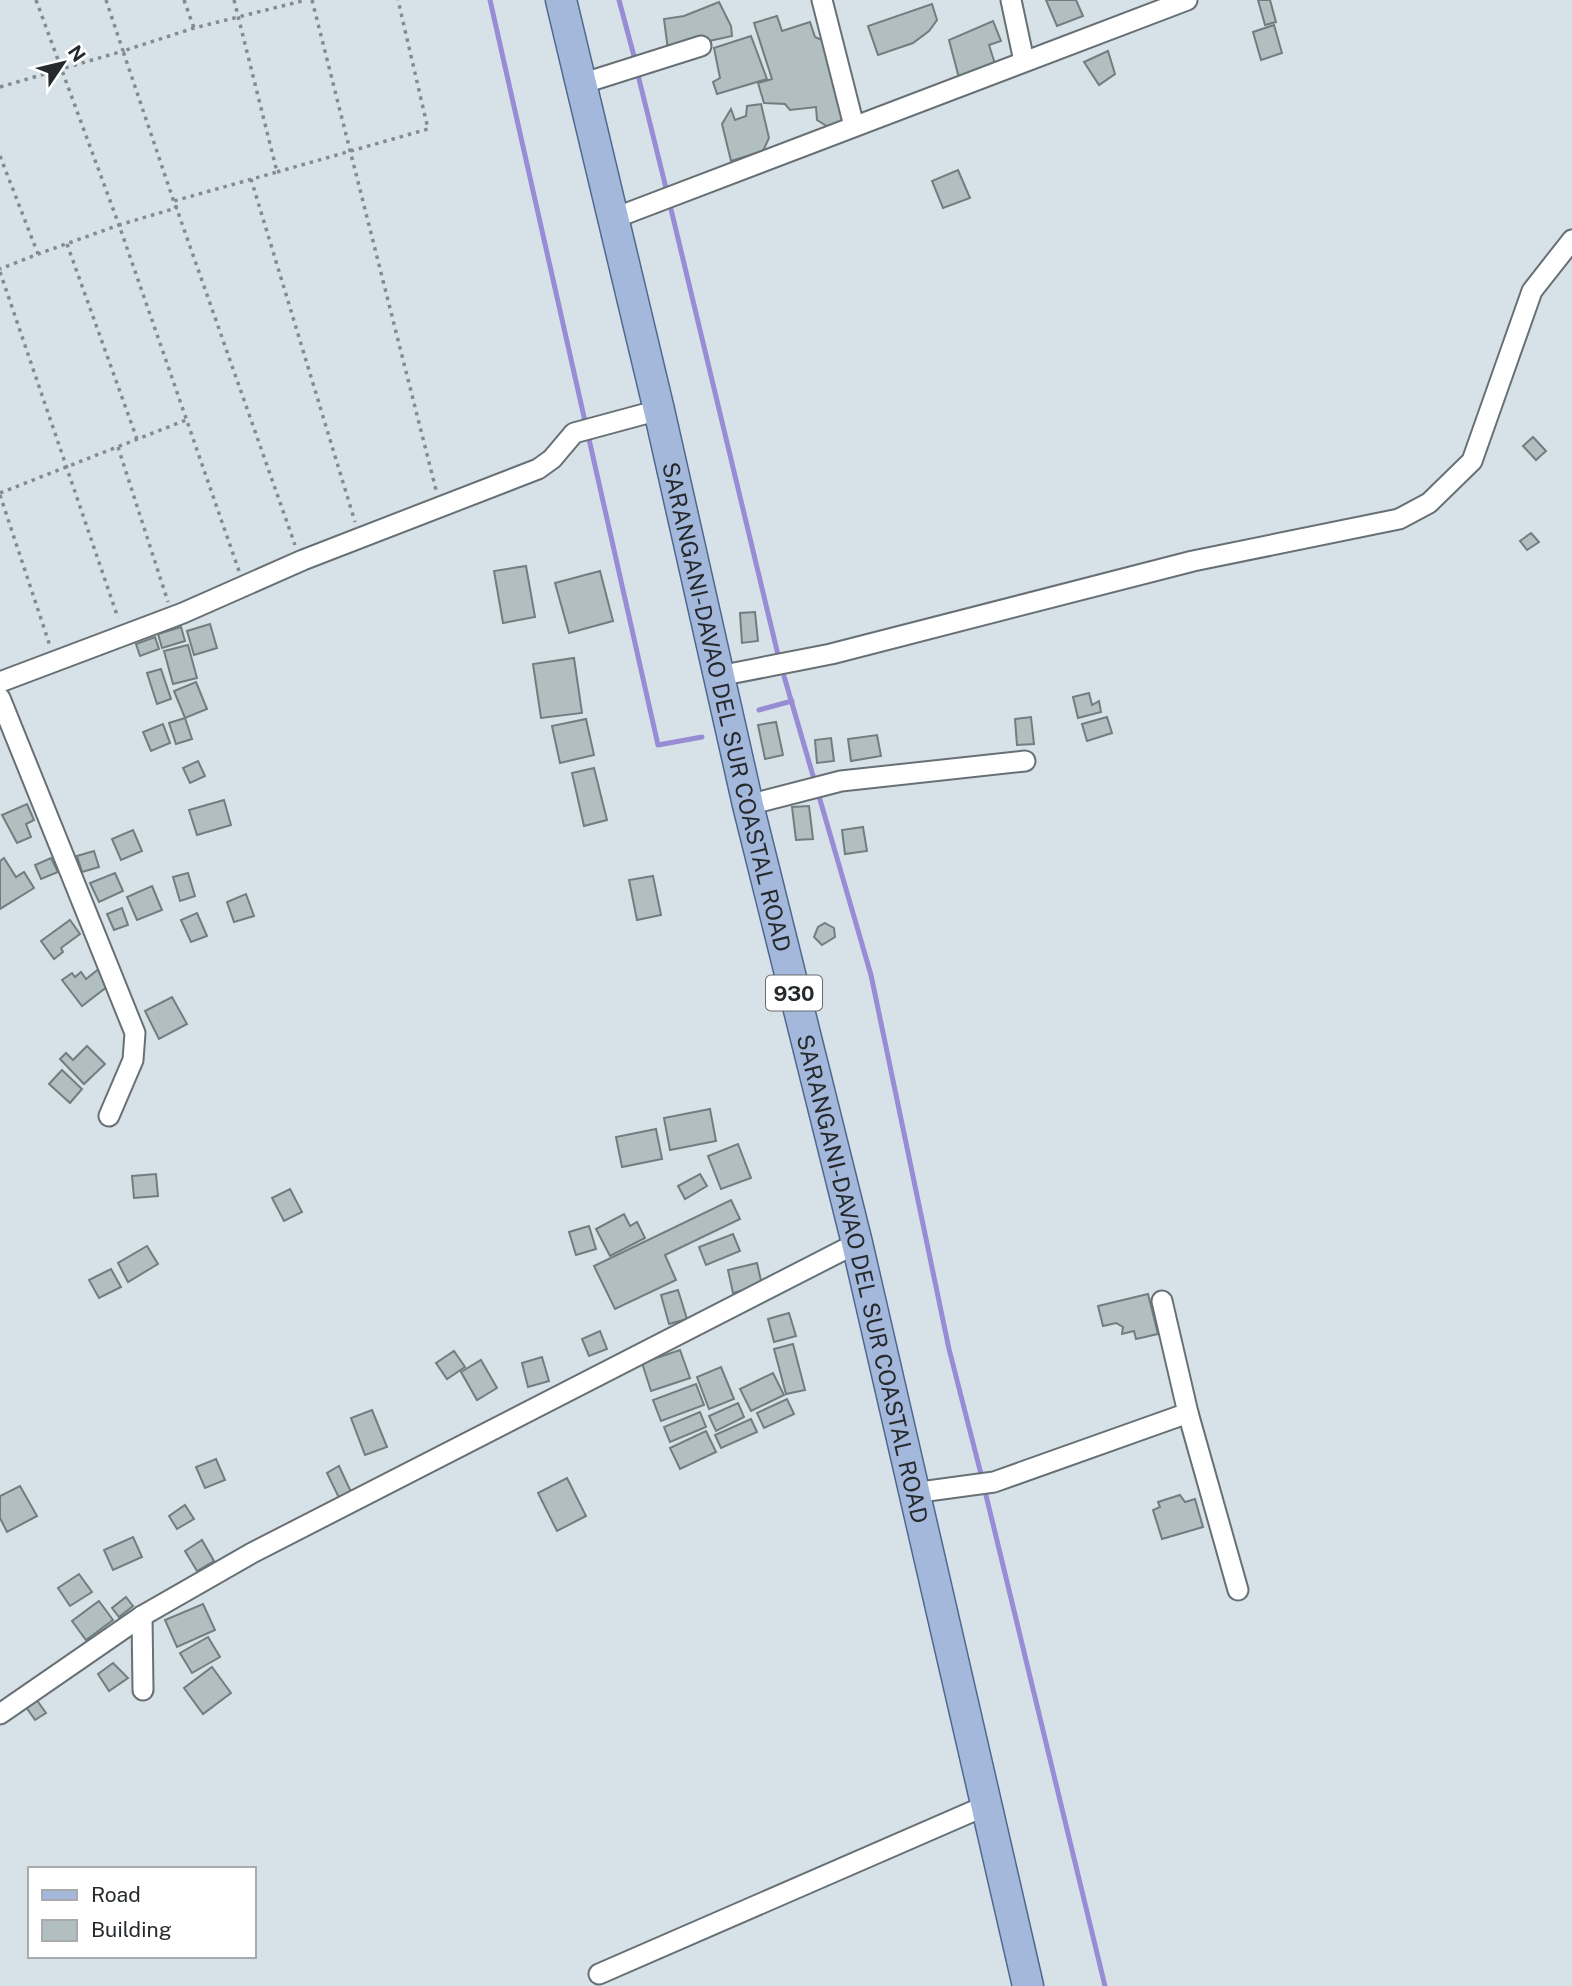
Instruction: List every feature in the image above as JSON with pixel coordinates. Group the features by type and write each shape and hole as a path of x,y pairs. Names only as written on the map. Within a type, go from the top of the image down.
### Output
{"main road":[{"name":"SARANGANI-DAVAO DEL SUR COASTAL ROAD","path":"568,2 581,84 612,219 659,410 748,805 857,1243 1028,1986"}],"street":[{"path":"822,0 854,127"},
{"path":"1011,0 1024,61"},
{"path":"612,219 1181,1"},
{"path":"581,84 701,46"},
{"path":"719,676 831,654 1193,561 1399,519 1429,503 1472,461 1532,291 1572,240"},
{"path":"0,682 183,612 303,560 538,469 552,459 574,433 659,410"},
{"path":"0,698 135,1033 133,1060 109,1115"},
{"path":"748,805 841,781 1025,761"},
{"path":"0,1714 142,1616 252,1553 857,1243"},
{"path":"1162,1301 1188,1413 1238,1590"},
{"path":"913,1493 993,1482 1188,1413"},
{"path":"142,1616 143,1690"},
{"path":"599,1974 985,1806"}],"path":[{"path":"36,0 119,225 241,575"},
{"path":"106,0 295,545 303,560"},
{"path":"184,0 194,29"},
{"path":"234,0 277,172"},
{"path":"0,87 194,29 309,0 441,507"},
{"path":"174,201 428,129 398,0"},
{"path":"0,156 38,254"},
{"path":"251,179 355,524"},
{"path":"121,625 0,270 119,225 177,208 174,201"},
{"path":"67,244 137,439"},
{"path":"51,650 0,494 186,420"},
{"path":"118,447 169,606"}],"building":[{"path":"1046,0 1076,0 1083,16 1057,26"},
{"path":"1258,0 1270,0 1276,22 1265,25"},
{"path":"719,2 731,26 732,36 668,50 664,19 684,16"},
{"path":"932,4 937,20 929,31 913,43 878,55 868,26"},
{"path":"777,16 782,31 810,22 815,37 831,44 844,120 833,130 817,120 816,107 790,110 785,104 764,103 758,83 772,79 754,23"},
{"path":"993,21 1001,41 989,45 996,67 959,78 949,40"},
{"path":"1274,25 1282,53 1261,60 1253,32"},
{"path":"751,36 767,79 717,94 713,82 720,78 714,48"},
{"path":"1108,51 1115,74 1099,85 1084,62"},
{"path":"761,104 769,138 763,151 731,161 722,124 731,109 735,120 746,116 747,106"},
{"path":"958,170 970,198 943,208 932,181"},
{"path":"1533,437 1546,451 1536,460 1523,446"},
{"path":"1531,533 1539,542 1527,550 1520,541"},
{"path":"526,566 535,617 503,623 494,571"},
{"path":"600,571 613,621 569,633 555,583"},
{"path":"755,612 758,641 742,643 740,613"},
{"path":"210,624 217,648 194,655 187,631"},
{"path":"181,627 185,641 162,648 158,634"},
{"path":"155,637 159,649 140,656 136,644"},
{"path":"188,645 197,678 173,684 164,651"},
{"path":"574,658 582,713 541,718 533,664"},
{"path":"161,669 171,699 157,704 147,673"},
{"path":"196,682 207,709 185,718 174,691"},
{"path":"1089,693 1092,705 1099,701 1101,712 1078,718 1073,697"},
{"path":"1031,717 1034,744 1017,745 1015,719"},
{"path":"1107,717 1112,733 1087,741 1082,724"},
{"path":"185,718 192,739 176,744 169,723"},
{"path":"586,719 594,755 560,763 552,726"},
{"path":"776,722 783,755 765,759 758,725"},
{"path":"163,724 170,743 151,751 143,732"},
{"path":"877,735 881,756 851,761 848,739"},
{"path":"831,738 834,761 817,763 815,740"},
{"path":"198,761 205,776 190,783 183,768"},
{"path":"594,768 607,820 584,826 572,773"},
{"path":"224,800 231,825 197,835 189,810"},
{"path":"27,804 34,820 26,824 31,837 17,843 2,815"},
{"path":"809,806 813,839 796,840 792,807"},
{"path":"863,827 867,851 845,854 842,830"},
{"path":"133,830 142,851 121,860 112,839"},
{"path":"94,851 99,867 82,872 77,856"},
{"path":"4,858 16,877 24,872 34,888 0,909 0,861"},
{"path":"51,858 58,872 41,879 35,865"},
{"path":"115,873 123,891 99,902 90,883"},
{"path":"188,873 195,896 180,901 173,877"},
{"path":"653,876 661,915 637,920 629,880"},
{"path":"152,886 162,910 137,920 127,897"},
{"path":"246,894 254,916 234,922 227,902"},
{"path":"122,908 128,925 114,930 107,914"},
{"path":"197,913 207,936 191,942 181,920"},
{"path":"70,920 80,934 61,948 63,952 54,959 41,941"},
{"path":"825,923 834,928 835,937 822,945 814,937 818,927"},
{"path":"100,968 112,983 82,1006 62,980 72,973 75,977 81,972 86,979"},
{"path":"172,997 187,1024 159,1039 145,1011"},
{"path":"87,1046 105,1064 84,1084 60,1059 66,1053 73,1060"},
{"path":"62,1070 82,1089 70,1103 49,1084"},
{"path":"710,1109 716,1141 670,1150 664,1118"},
{"path":"656,1129 662,1159 622,1167 616,1137"},
{"path":"738,1144 751,1178 721,1189 708,1156"},
{"path":"156,1174 158,1196 134,1198 132,1176"},
{"path":"700,1174 707,1186 685,1199 678,1186"},
{"path":"290,1189 302,1212 284,1221 272,1198"},
{"path":"731,1200 740,1219 665,1255 676,1280 615,1309 594,1266"},
{"path":"624,1214 630,1226 637,1222 645,1238 610,1256 596,1229"},
{"path":"589,1226 596,1249 576,1255 569,1232"},
{"path":"733,1234 740,1251 706,1265 699,1247"},
{"path":"147,1246 158,1264 128,1282 118,1263"},
{"path":"757,1263 762,1285 733,1293 728,1270"},
{"path":"111,1269 121,1287 99,1298 89,1280"},
{"path":"678,1290 687,1319 669,1324 661,1295"},
{"path":"1148,1294 1158,1334 1136,1339 1134,1331 1122,1334 1123,1327 1116,1323 1103,1326 1098,1306"},
{"path":"789,1313 796,1336 774,1342 768,1319"},
{"path":"600,1331 607,1349 589,1356 582,1339"},
{"path":"793,1344 805,1390 786,1394 774,1349"},
{"path":"680,1350 690,1378 651,1391 642,1363"},
{"path":"454,1351 465,1367 447,1379 436,1363"},
{"path":"542,1357 549,1381 528,1387 522,1363"},
{"path":"481,1360 497,1388 477,1400 461,1372"},
{"path":"721,1367 734,1399 709,1409 697,1377"},
{"path":"773,1373 784,1395 751,1411 740,1389"},
{"path":"696,1384 704,1405 661,1421 653,1400"},
{"path":"787,1399 794,1414 764,1428 757,1413"},
{"path":"738,1403 744,1417 716,1431 709,1416"},
{"path":"372,1410 387,1447 365,1455 351,1418"},
{"path":"700,1412 706,1427 670,1442 664,1427"},
{"path":"751,1419 757,1432 721,1448 715,1435"},
{"path":"706,1431 716,1452 680,1469 670,1448"},
{"path":"216,1459 225,1480 205,1488 196,1467"},
{"path":"339,1466 352,1494 340,1500 327,1473"},
{"path":"567,1478 586,1516 557,1531 538,1493"},
{"path":"20,1486 37,1516 7,1532 0,1518 0,1496"},
{"path":"1180,1495 1185,1502 1195,1499 1203,1527 1162,1539 1153,1510 1160,1507 1158,1502"},
{"path":"185,1505 194,1519 177,1529 169,1516"},
{"path":"133,1537 142,1557 113,1570 104,1550"},
{"path":"202,1540 214,1561 197,1571 185,1551"},
{"path":"79,1574 92,1592 70,1606 58,1588"},
{"path":"126,1597 133,1606 119,1617 112,1608"},
{"path":"99,1601 113,1620 86,1640 72,1621"},
{"path":"203,1604 215,1630 177,1647 165,1620"},
{"path":"208,1637 220,1657 192,1673 180,1653"},
{"path":"113,1663 128,1678 109,1691 98,1674"},
{"path":"212,1667 231,1693 203,1714 184,1688"},
{"path":"36,1699 46,1713 35,1720 26,1707"}],"waterway":[{"path":"490,0 658,745 702,737"},
{"path":"619,0 634,56"},
{"path":"637,71 667,192"},
{"path":"670,205 779,659"},
{"path":"784,676 871,975 949,1349 982,1478"},
{"path":"759,710 792,701"},
{"path":"984,1487 1105,1986"}]}
